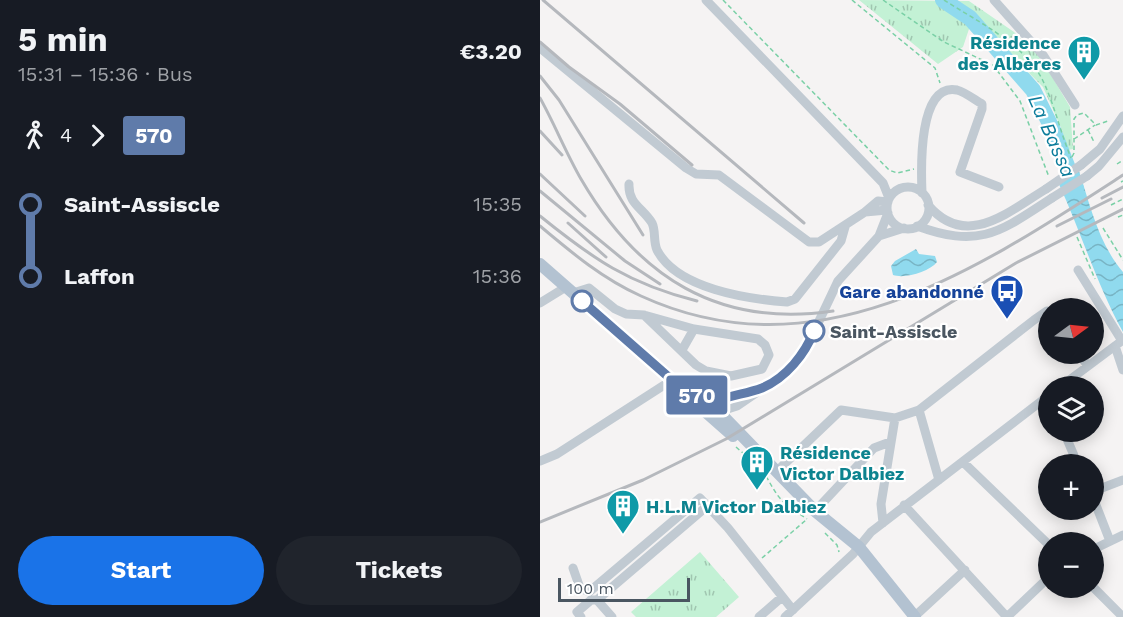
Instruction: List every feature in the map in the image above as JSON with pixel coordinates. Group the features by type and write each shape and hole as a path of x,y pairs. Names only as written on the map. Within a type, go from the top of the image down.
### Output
{"main road":[{"path":"540,264 672,380 710,409 812,518 859,547 915,616"},
{"path":"710,409 727,425"}],"street":[{"path":"706,0 883,183 894,223 904,228"},
{"path":"994,0 1043,55 1075,105"},
{"path":"540,48 686,168 696,174 719,175 809,242 819,242 845,227 878,201 888,206"},
{"path":"999,187 960,172 982,110 982,104 958,90 938,93 933,101 922,140 924,158 921,171 922,193 928,205 937,215 951,224 977,225 1002,217 1081,165 1101,148 1123,116"},
{"path":"879,236 917,226 949,236 982,237 1005,228 1087,176 1099,166 1123,136"},
{"path":"727,425 737,406 788,370 799,358 811,339 838,281 879,236 893,193 907,187 921,171"},
{"path":"883,183 907,187 922,193"},
{"path":"629,184 629,193 637,208 651,222 657,249 665,260 692,280 732,295 787,302 795,298 841,241 845,227"},
{"path":"917,226 926,217 928,205"},
{"path":"1078,270 1120,343 1123,370"},
{"path":"540,303 569,290 589,288 615,309 626,314 644,315 694,329 758,339 768,350 768,359 762,369 731,376 706,371 696,365 644,315"},
{"path":"770,473 841,410 895,418 919,410 1038,317"},
{"path":"682,350 694,329"},
{"path":"1075,376 1120,343"},
{"path":"540,461 557,454 672,380"},
{"path":"710,409 719,399 762,388"},
{"path":"785,617 848,559 871,532 1038,404"},
{"path":"710,409 737,406"},
{"path":"919,410 939,480"},
{"path":"883,523 881,504 895,418"},
{"path":"812,518 874,448 890,442"},
{"path":"963,462 1038,534"},
{"path":"1104,487 1123,480"},
{"path":"579,614 592,597 700,498 728,528 755,565 793,610"},
{"path":"904,505 1007,617 1038,588"},
{"path":"1102,520 1110,541"},
{"path":"1104,544 1123,535"},
{"path":"573,568 580,588 612,617"},
{"path":"915,616 964,570"},
{"path":"759,617 782,597"},
{"path":"1104,598 1123,616"}],"path":[{"path":"723,0 889,170 897,173 913,169 921,171"},
{"path":"852,0 935,68 940,84 938,93"},
{"path":"883,0 945,42 993,65 1020,101 1049,177"},
{"path":"944,0 1006,41 1033,67 1044,82 1071,158 1074,153 1074,119 1077,115 1084,113 1096,124"},
{"path":"1051,117 1054,112"},
{"path":"1074,139 1096,124 1111,121"},
{"path":"1088,130 1095,143 1101,148"},
{"path":"1117,164 1123,160"},
{"path":"1111,205 1123,199"},
{"path":"1118,217 1123,215"},
{"path":"1103,228 1123,260"},
{"path":"730,441 749,459"},
{"path":"755,565 812,518 784,505 772,491 770,473"},
{"path":"822,531 837,545 837,551 848,559"}],"green space":[{"path":"859,0 969,1 1014,32 1041,58 1070,107 1073,149 1067,150 1062,130 1043,87 973,17 963,47 938,64"},
{"path":"700,552 739,597 716,617 636,617 631,612"}],"water":[{"path":"1078,168 1101,236 1114,261 1123,272 1123,332 1105,296 1058,182"},
{"path":"916,249 919,254 935,256 937,262 916,274 893,275 891,266 895,261"}],"waterway":[{"name":"La Bassa","path":"943,0 970,18 1033,90 1053,130 1076,189"}],"railway":[{"path":"543,0 804,223"},
{"path":"540,42 569,67 620,104 692,165"},
{"path":"540,76 559,100 643,235"},
{"path":"540,98 581,179 603,214 628,243 655,268 685,288 718,303 753,311 791,314 833,311"},
{"path":"540,131 562,155"},
{"path":"540,174 585,216"},
{"path":"540,226 601,274 641,296 707,318 771,324 833,318 894,301 953,276 1011,245 1123,175"},
{"path":"1102,198 1123,187"},
{"path":"540,191 625,261 660,284"},
{"path":"1057,226 1111,199"},
{"path":"540,522 643,480 726,439 1016,263 1123,209"},
{"path":"540,216 577,245 631,278 651,287 697,301"},
{"path":"568,223 606,257"}],"bus line":[{"name":"570","path":"582,301 672,380 682,383 709,405 719,399 762,388 776,380 799,358 814,331"}],"place":[{"name":"Résidence des Albères","path":"1084,81"},
{"name":"Gare abandonné","path":"1007,320"},
{"name":"Saint-Assiscle","path":"814,331"},
{"name":"Résidence Victor Dalbiez","path":"757,491"},
{"name":"H.L.M Victor Dalbiez","path":"623,535"}]}
